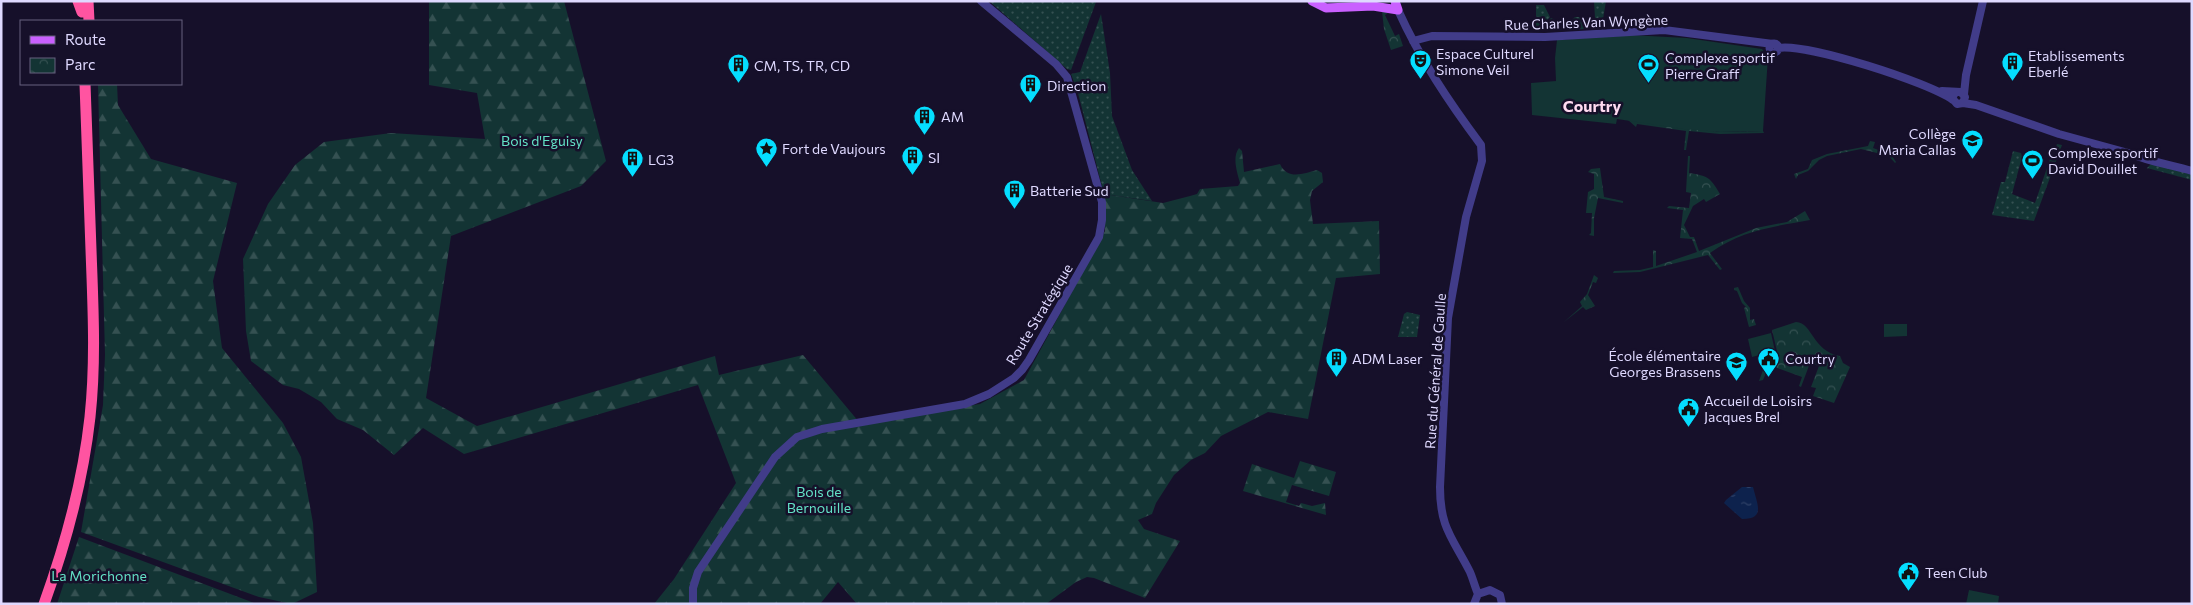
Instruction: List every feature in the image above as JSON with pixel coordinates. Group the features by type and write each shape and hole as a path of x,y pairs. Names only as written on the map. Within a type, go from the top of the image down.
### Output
{"highway":[{"path":"73,524 86,447 93,373 93,316 85,85"},
{"path":"50,604 93,446 99,374 100,326 91,85"},
{"path":"44,604 69,539"}],"main road":[{"path":"1373,6 1390,1"},
{"path":"1316,4 1331,8 1397,5"}],"street":[{"name":"Route Stratégique","path":"693,604 693,588 698,572 775,457 785,446 797,437 822,429 965,404 988,394 1014,378 1029,360 1099,237 1102,220 1102,202 1067,77 1061,69 981,1"},
{"path":"1959,96 1966,75 1983,1"},
{"name":"Rue du Général de Gaulle","path":"1397,5 1413,41 1435,80 1481,145 1483,152 1466,214 1448,318 1440,487 1444,525 1450,540 1469,570 1483,586 1500,595 1502,604"},
{"name":"Rue Charles Van Wyngène","path":"1413,41 1426,37 1545,37 1664,30 1759,42 1774,47 1797,48 1838,57 1959,96 1976,105 2041,128 2132,154 2142,160 2152,160 2192,171"},
{"name":"Rue du Général de Gaulle","path":"1469,570 1478,594"},
{"path":"1474,604 1478,594 1490,590"}],"green space":[{"path":"429,1 564,1 606,161 581,186 451,236 426,398 477,426 715,356 719,375 803,355 859,422 980,404 1024,380 1105,231 1104,194 1163,203 1197,194 1200,189 1238,186 1240,183 1235,160 1239,148 1242,151 1244,172 1280,164 1283,169 1291,174 1301,174 1317,170 1322,173 1323,182 1312,191 1310,200 1313,224 1379,221 1380,274 1336,278 1308,419 1268,412 1221,436 1205,453 1191,460 1174,475 1156,503 1152,514 1138,520 1144,529 1180,541 1145,598 1087,577 1076,582 1046,604 857,604 838,582 820,604 654,604 674,579 736,483 698,385 464,454 423,428 394,455 363,430 337,419 321,402 299,389 283,385 251,361 246,331 243,259 268,204 295,165 324,142 391,133 485,139 477,93 429,85"},
{"path":"989,1 1096,1 1071,70 1067,69"},
{"path":"1594,1 1606,1 1603,19 1606,23 1595,18"},
{"path":"1536,5 1544,5 1550,17 1538,32 1536,28"},
{"path":"1382,11 1388,13 1385,15 1395,36 1399,34 1403,46 1391,50 1384,29"},
{"path":"1101,14 1110,73 1112,116 1132,170 1152,201 1104,194 1078,93 1071,74 1080,72"},
{"path":"1575,17 1583,17 1584,29 1568,30 1570,22"},
{"path":"1551,18 1559,22 1562,30 1540,31"},
{"name":"Complexe sportif Pierre Graff","path":"1630,35 1687,38 1762,49 1768,57 1763,131 1720,132 1684,129 1617,119 1616,124 1532,115 1531,83 1556,81 1555,58 1557,40"},
{"path":"98,85 117,85 118,105 151,159 237,183 213,281 222,348 283,423 301,457 313,523 317,592 292,604 259,597 81,532 103,405 105,355"},
{"path":"1628,120 1720,132 1763,131 1764,133 1720,134 1689,131 1686,150 1684,150 1686,131 1637,124 1636,127"},
{"path":"1870,141 1875,142 1873,148 1884,152 1888,150 1896,162 1887,154 1861,149 1827,156 1819,160 1808,171 1798,175 1796,179 1794,174 1808,169 1812,160 1827,154 1868,146"},
{"path":"2057,144 2062,145 2034,221 1992,215 2001,182 2005,182 2013,151 2021,153 2022,157 2012,194 2035,203 2050,156 2055,158 2059,147 2055,150"},
{"path":"1688,156 1690,156 1689,173 1708,178 1720,194 1706,202 1704,199 1693,206 1684,225 1690,237 1694,237 1699,251 1756,228 1787,222 1805,211 1810,220 1758,230 1722,245 1710,253 1722,269 1720,270 1708,255 1640,272 1613,273 1614,271 1640,270 1653,267 1653,250 1656,251 1656,266 1697,252 1692,239 1680,238 1683,210 1667,208 1669,206 1689,208 1691,193 1686,192"},
{"path":"2151,164 2192,174 2192,180 2147,168"},
{"path":"1600,168 1604,197 1623,201 1623,203 1598,198 1594,218 1594,236 1589,235 1591,233 1592,213 1586,213 1588,192 1594,189 1594,174 1588,172 1591,169"},
{"path":"1594,275 1598,278 1596,283 1593,282 1588,295 1595,306 1586,310 1583,307 1564,322 1582,306 1580,302 1587,294"},
{"path":"1738,287 1744,301 1750,308 1750,320 1754,319 1756,325 1749,327 1744,308 1746,307 1742,303 1737,291 1734,290 1734,288"},
{"path":"1407,312 1420,315 1417,337 1398,337 1404,314"},
{"path":"1796,322 1806,327 1824,349 1840,356 1843,363 1850,367 1834,403 1813,396 1816,388 1811,387 1819,366 1810,363 1801,387 1799,386 1802,377 1769,365 1763,380 1759,381 1765,365 1764,355 1777,351 1772,330"},
{"path":"1884,324 1907,324 1907,336 1884,337"},
{"path":"1771,333 1775,351 1752,357 1748,339"},
{"path":"1300,461 1336,472 1329,496 1292,485 1286,502 1299,506 1301,503 1312,506 1325,503 1326,515 1243,491 1252,464 1294,478"},
{"name":"La Morichonne","path":"79,537 249,601 256,604 57,604"},
{"path":"1969,590 1999,596 1998,604 1966,604"}],"water":[{"path":"1742,487 1753,487 1758,505 1757,513 1750,518 1742,519 1724,503"}],"place":[{"name":"Espace Culturel Simone Veil","path":"1420,80"},
{"name":"Etablissements Eberlé","path":"2012,82"},
{"name":"CM, TS, TR, CD","path":"738,84"},
{"name":"Complexe sportif Pierre Graff","path":"1649,84"},
{"name":"Direction","path":"1031,104"},
{"name":"AM","path":"925,135"},
{"name":"Collège Maria Callas","path":"1972,160"},
{"name":"Fort de Vaujours","path":"766,167"},
{"name":"SI","path":"912,176"},
{"name":"LG3","path":"632,178"},
{"name":"Complexe sportif David Douillet","path":"2032,179"},
{"name":"Batterie Sud","path":"1014,209"},
{"name":"ADM Laser","path":"1336,377"},
{"name":"Courtry","path":"1769,377"},
{"name":"École élémentaire Georges Brassens","path":"1737,382"},
{"name":"Accueil de Loisirs Jacques Brel","path":"1688,427"},
{"name":"Teen Club","path":"1909,591"}],"district":[{"name":"Courtry","path":"1592,105"}],"park label":[{"name":"Bois d'Eguisy","path":"542,140"},
{"name":"Bois de Bernouille","path":"819,500"}]}
